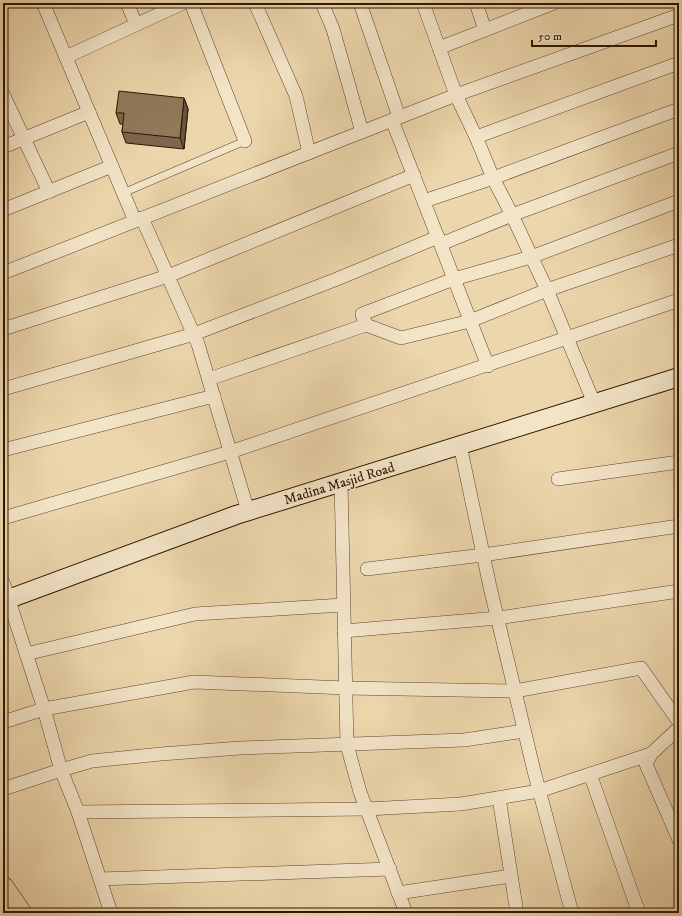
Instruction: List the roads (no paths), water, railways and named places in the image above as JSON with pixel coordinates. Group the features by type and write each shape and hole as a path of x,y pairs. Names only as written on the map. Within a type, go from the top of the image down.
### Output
{"main road":[{"path":"3,888 21,913"}],"street":[{"path":"43,3 123,193 139,219 168,276 194,334 209,379 248,511"},
{"path":"127,3 136,24"},
{"path":"66,57 183,3"},
{"path":"191,3 245,141"},
{"path":"255,3 296,96 308,153"},
{"path":"322,3 333,29 362,132"},
{"path":"360,3 414,175 488,366"},
{"path":"423,3 456,95 493,178 547,290 594,403"},
{"path":"476,3 485,30"},
{"path":"439,48 554,3"},
{"path":"3,273 456,95 679,15"},
{"path":"476,137 679,63"},
{"path":"3,94 49,192"},
{"path":"424,201 493,178 679,109"},
{"path":"3,147 89,112"},
{"path":"3,389 194,334 337,278 679,153"},
{"path":"3,210 112,166"},
{"path":"3,329 168,276 414,175"},
{"path":"366,325 362,314 454,280 531,257 679,201"},
{"path":"209,379 366,325 401,338 470,321 547,290 679,245"},
{"path":"3,518 230,452 488,366 679,300"},
{"name":"Madina Masjid Road","path":"5,600 248,511 679,377"},
{"path":"3,450 214,396"},
{"path":"460,445 483,555 524,731 572,913"},
{"path":"558,479 679,462"},
{"path":"341,482 347,745 360,792 406,913"},
{"path":"367,569 483,555 679,526"},
{"path":"3,582 5,600 26,654 44,709 61,770 78,812 111,913"},
{"path":"344,631 498,618 679,591"},
{"path":"26,654 195,614 344,606"},
{"path":"3,722 44,709 194,682 346,688 515,691 641,668 679,722"},
{"path":"679,728 652,754 646,764 679,840"},
{"path":"3,789 92,761 240,748 464,740 524,731"},
{"path":"78,812 367,809 461,804 539,791 652,754"},
{"path":"590,774 639,913"},
{"path":"498,798 517,913"},
{"path":"100,879 390,869"},
{"path":"398,893 511,876"}],"lane":[{"path":"123,193 245,141"}]}
